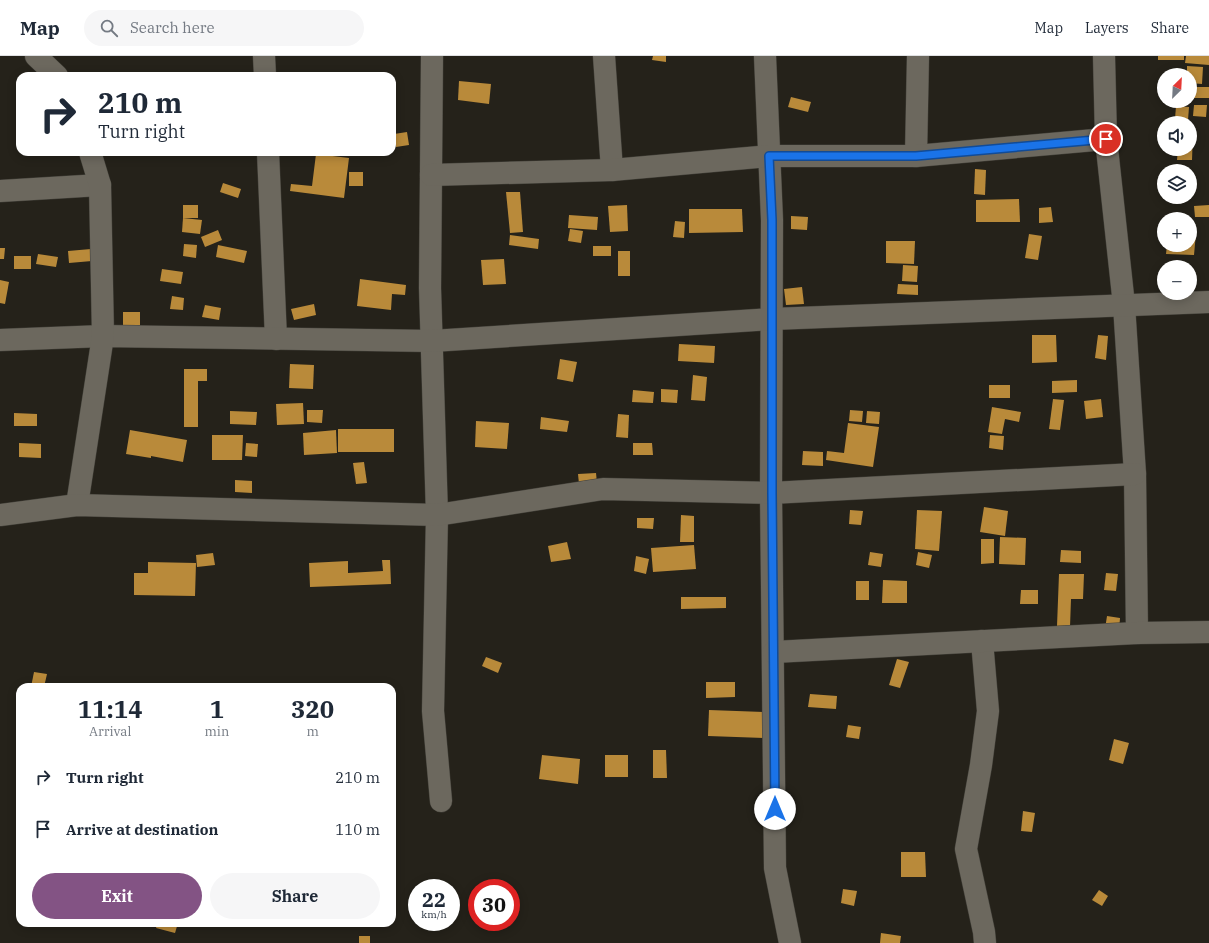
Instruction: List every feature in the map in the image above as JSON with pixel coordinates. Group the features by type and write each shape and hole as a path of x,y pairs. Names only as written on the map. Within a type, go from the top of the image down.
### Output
{"street":[{"path":"36,56 53,72"},
{"path":"264,56 265,72"},
{"path":"432,56 430,288 437,515 433,711 441,801"},
{"path":"604,56 612,170"},
{"path":"765,56 772,220 772,493 775,868 790,943"},
{"path":"916,156 918,56"},
{"path":"1104,56 1106,139 1124,305 1135,474 1137,633"},
{"path":"431,175 612,170 769,156 916,156 1106,139"},
{"path":"77,505 103,336 100,185 91,156"},
{"path":"268,156 276,339"},
{"path":"0,190 100,185"},
{"path":"0,340 103,336 432,341 772,320 1209,302"},
{"path":"0,515 77,505 437,515 604,489 772,493 1135,474"},
{"path":"774,652 1137,633 1209,632"},
{"path":"982,641 988,711 981,765 966,849 985,943"}],"building":[{"path":"653,56 666,56 666,62 652,60"},
{"path":"1158,56 1184,56 1184,60 1158,60"},
{"path":"1186,56 1209,56 1209,65 1185,63"},
{"path":"1187,66 1203,67 1202,84 1197,84 1197,68 1187,68"},
{"path":"459,81 491,84 489,104 458,100"},
{"path":"1197,87 1209,87 1209,98 1197,98"},
{"path":"791,97 811,102 808,112 788,107"},
{"path":"1197,105 1207,105 1206,117 1193,116 1194,108 1197,108"},
{"path":"1176,108 1189,108 1188,116 1175,116"},
{"path":"407,132 409,145 396,147 396,134"},
{"path":"316,156 349,158 344,198 290,191 291,184 312,186"},
{"path":"1177,156 1192,156 1192,160 1177,160"},
{"path":"975,169 986,170 985,195 974,194"},
{"path":"349,172 363,172 363,186 349,186"},
{"path":"223,183 241,189 238,198 220,192"},
{"path":"506,192 520,192 523,232 510,233"},
{"path":"1019,199 1020,222 976,222 976,200"},
{"path":"183,205 198,205 198,218 183,218"},
{"path":"627,205 628,231 610,232 608,206"},
{"path":"1209,205 1209,217 1197,217 1197,212 1195,212 1194,206"},
{"path":"1051,207 1053,222 1039,223 1039,208"},
{"path":"689,209 742,209 743,232 689,233"},
{"path":"569,215 598,217 597,230 568,228"},
{"path":"791,216 808,217 807,230 791,229"},
{"path":"183,218 202,220 200,234 182,232"},
{"path":"675,221 685,222 684,238 673,237"},
{"path":"570,229 583,231 581,243 568,241"},
{"path":"218,230 222,240 205,247 201,237"},
{"path":"1029,234 1042,236 1038,260 1025,258"},
{"path":"510,235 539,239 538,249 509,245"},
{"path":"886,241 915,241 914,264 886,263"},
{"path":"184,244 197,245 196,258 183,256"},
{"path":"218,245 247,251 244,263 216,257"},
{"path":"593,246 611,246 611,256 593,256"},
{"path":"0,248 5,248 4,259 0,259"},
{"path":"91,249 92,261 69,263 68,251"},
{"path":"618,251 630,251 630,276 618,276"},
{"path":"1166,252 1194,252 1194,255 1166,254"},
{"path":"38,254 58,257 56,267 36,264"},
{"path":"14,256 31,256 31,269 14,269"},
{"path":"504,259 506,284 483,285 481,260"},
{"path":"903,265 918,266 917,282 902,281"},
{"path":"162,269 183,272 181,284 160,281"},
{"path":"360,279 406,285 405,295 392,294 391,310 357,306"},
{"path":"0,280 9,282 5,304 0,303"},
{"path":"898,284 918,285 918,295 897,294"},
{"path":"802,287 804,304 786,305 784,289"},
{"path":"172,296 184,298 183,310 170,309"},
{"path":"314,304 316,315 294,320 291,309"},
{"path":"205,305 221,308 219,320 202,317"},
{"path":"123,312 140,312 140,325 123,325"},
{"path":"1032,335 1056,335 1057,362 1032,363"},
{"path":"1098,335 1108,336 1106,360 1095,358"},
{"path":"679,344 715,346 714,363 678,361"},
{"path":"560,359 577,362 573,382 557,379"},
{"path":"290,364 314,365 313,389 289,388"},
{"path":"184,369 207,369 207,381 198,381 198,427 184,427"},
{"path":"693,375 707,377 705,401 691,400"},
{"path":"1077,380 1077,392 1052,393 1052,381"},
{"path":"989,385 1010,385 1010,398 989,398"},
{"path":"661,389 678,390 677,403 661,402"},
{"path":"633,390 654,392 653,403 632,402"},
{"path":"1053,399 1064,400 1060,430 1049,429"},
{"path":"1101,399 1103,417 1086,419 1084,401"},
{"path":"303,403 304,424 277,425 276,404"},
{"path":"992,407 1021,412 1019,422 1005,419 1002,434 988,432"},
{"path":"307,410 323,410 322,423 307,422"},
{"path":"850,410 863,411 862,422 849,421"},
{"path":"230,411 257,412 256,425 230,424"},
{"path":"867,411 880,412 879,424 866,423"},
{"path":"14,413 37,414 37,426 14,426"},
{"path":"618,414 629,415 628,438 616,437"},
{"path":"541,417 569,421 567,432 540,429"},
{"path":"476,421 509,423 507,449 475,447"},
{"path":"848,423 879,427 873,467 826,460 827,451 844,453"},
{"path":"338,429 394,429 394,452 338,452"},
{"path":"130,430 187,440 183,462 151,456 151,458 126,454"},
{"path":"336,430 337,453 304,455 303,433"},
{"path":"212,435 243,435 242,460 212,460"},
{"path":"990,435 1004,436 1003,450 989,448"},
{"path":"19,443 41,444 41,458 19,457"},
{"path":"246,443 258,444 257,457 245,456"},
{"path":"633,443 652,443 653,455 633,455"},
{"path":"803,451 823,452 823,466 802,465"},
{"path":"364,462 367,483 356,484 353,463"},
{"path":"596,473 597,483 579,484 578,474"},
{"path":"235,480 252,481 252,493 235,492"},
{"path":"984,507 1008,511 1005,536 980,532"},
{"path":"850,510 863,511 861,525 849,524"},
{"path":"917,510 942,511 939,551 915,549"},
{"path":"681,515 694,516 694,542 680,542"},
{"path":"637,518 654,518 653,529 637,528"},
{"path":"1000,537 1026,538 1025,565 999,564"},
{"path":"981,539 994,539 994,563 981,564"},
{"path":"567,542 571,559 551,562 548,546"},
{"path":"694,545 696,569 653,572 651,548"},
{"path":"1061,550 1081,551 1081,563 1060,562"},
{"path":"870,552 883,554 881,567 868,565"},
{"path":"918,552 932,555 929,568 916,565"},
{"path":"213,553 215,565 197,567 196,555"},
{"path":"636,556 649,559 646,574 634,571"},
{"path":"382,560 390,560 391,584 310,587 309,563 348,561 348,573 383,571"},
{"path":"148,562 196,563 195,596 134,595 134,573 148,573"},
{"path":"1106,573 1118,574 1116,591 1104,590"},
{"path":"1059,574 1084,574 1083,599 1071,599 1070,627 1057,626"},
{"path":"883,580 907,581 907,603 882,603"},
{"path":"856,581 869,581 869,600 856,600"},
{"path":"1021,590 1038,590 1038,604 1020,604"},
{"path":"681,597 726,597 726,608 681,609"},
{"path":"1107,616 1120,618 1119,631 1105,629"},
{"path":"486,657 502,663 498,673 482,666"},
{"path":"897,659 909,662 900,688 889,685"},
{"path":"34,672 47,674 45,683 32,683"},
{"path":"706,682 735,682 735,697 706,698"},
{"path":"810,694 837,696 836,709 808,707"},
{"path":"709,710 764,712 764,738 708,736"},
{"path":"848,725 861,727 859,739 846,737"},
{"path":"1114,739 1129,743 1123,764 1109,760"},
{"path":"653,750 666,750 667,778 653,778"},
{"path":"542,755 580,759 578,784 539,779"},
{"path":"605,755 628,755 628,777 605,777"},
{"path":"1023,811 1035,813 1032,832 1021,831"},
{"path":"901,852 925,852 926,877 901,877"},
{"path":"843,889 857,891 854,906 841,903"},
{"path":"1099,890 1108,896 1102,906 1092,900"},
{"path":"156,927 177,927 175,933"},
{"path":"881,933 901,936 900,943 880,943"},
{"path":"359,936 370,936 370,943 359,943"}],"route":[{"path":"775,809 772,493 772,220 769,156 916,156 1106,139"}]}
